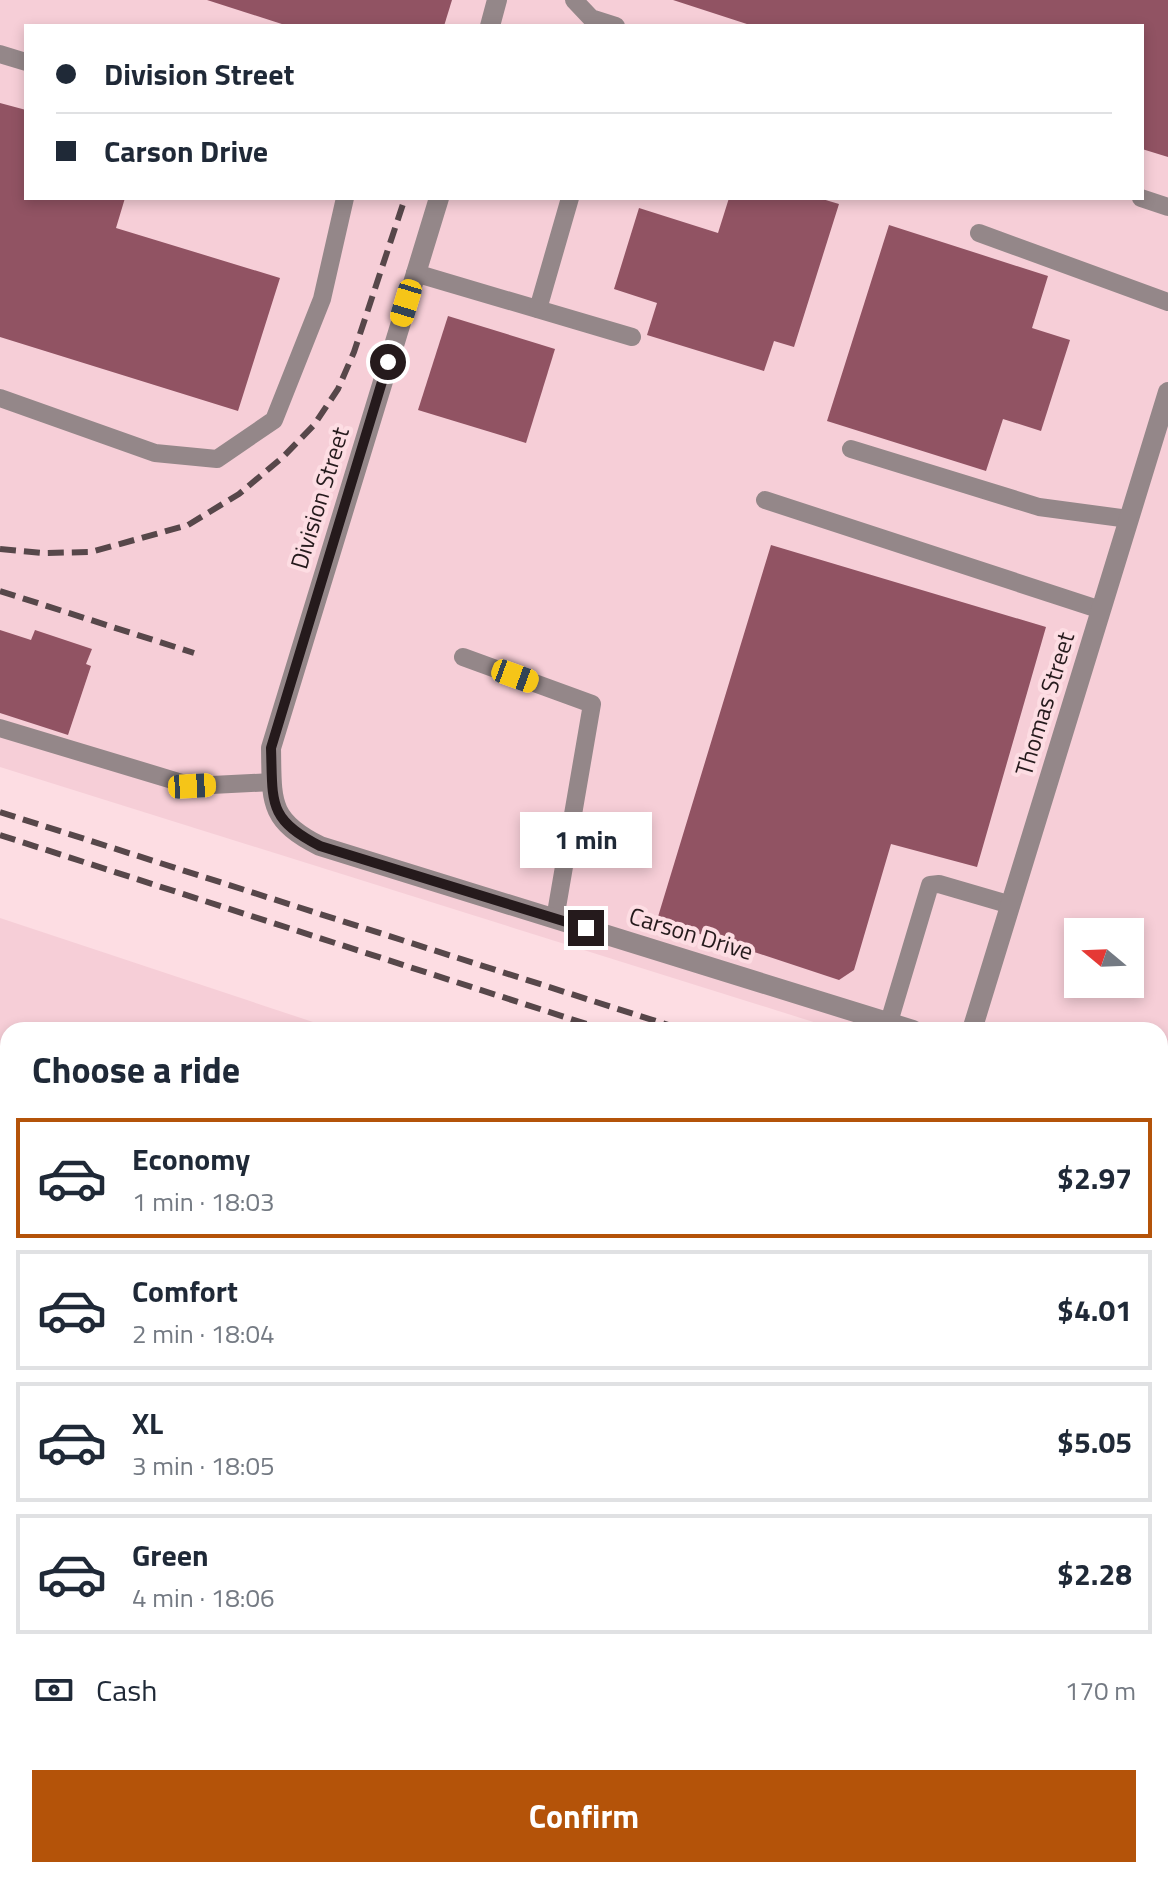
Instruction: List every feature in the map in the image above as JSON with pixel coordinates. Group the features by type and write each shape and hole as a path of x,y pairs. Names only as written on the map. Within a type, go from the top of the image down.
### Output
{"street":[{"path":"491,24 497,0"},
{"name":"Division Street","path":"278,816 272,782 271,748 438,200"},
{"name":"Thomas Street","path":"974,1022 1168,392"},
{"name":"Carson Drive","path":"278,816 297,834 320,846 889,1022"}],"lane":[{"path":"574,0 591,18 610,24"},
{"path":"0,54 24,61"},
{"path":"1144,199 1168,207"},
{"path":"0,398 155,453 217,459 274,420 322,299 345,200"},
{"path":"538,309 569,200"},
{"path":"979,233 1168,302"},
{"path":"415,273 632,337"},
{"path":"851,449 1039,507 1129,519"},
{"path":"765,500 1101,610"},
{"path":"463,657 592,704 555,919"},
{"path":"0,728 192,786 272,782"},
{"path":"889,1022 930,885 939,884 1011,905"}],"shaded area":[{"path":"0,0 1168,0 1168,1022 813,1022 0,767"},
{"path":"0,918 313,1022 0,1022"}],"building":[{"path":"207,0 452,0 445,24 282,24"},
{"path":"673,0 1168,0 1168,157 1144,150 1144,24 747,24"},
{"path":"0,103 24,109 24,200 124,200 116,228 280,278 238,411 0,337"},
{"path":"728,200 826,200 839,204 794,347 774,341 764,371 647,335 657,303 614,289 639,208 718,233"},
{"path":"889,225 1048,276 1032,328 1070,340 1041,431 1003,419 986,471 827,421"},
{"path":"448,316 555,349 526,443 418,410"},
{"path":"771,545 1046,627 977,867 891,844 854,970 839,980 657,920"},
{"path":"0,630 31,640 35,630 92,649 86,664 91,666 68,735 0,713"}],"railway":[{"path":"0,549 43,553 91,552 188,525 239,494 283,457 314,425 338,389 354,352 404,200"},
{"path":"0,591 194,653"},
{"path":"0,812 659,1022"},
{"path":"0,835 580,1022"}],"route":[{"path":"388,362 271,748 272,791 278,816 297,834 320,846 586,928"}]}
